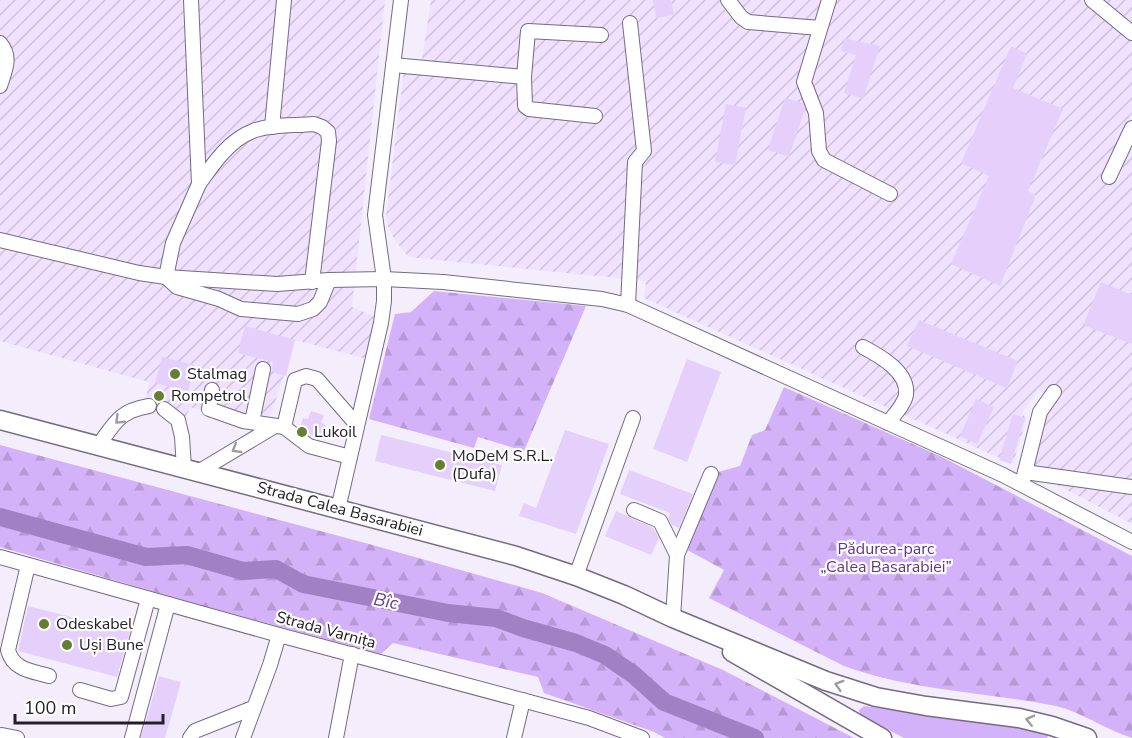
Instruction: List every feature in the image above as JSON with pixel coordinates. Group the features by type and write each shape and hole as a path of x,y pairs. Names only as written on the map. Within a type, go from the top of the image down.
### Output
{"main road":[{"name":"Strada Calea Basarabiei","path":"0,420 516,556 624,595 673,618 826,681 876,696 926,706 1018,718 1052,726 1086,738"},
{"name":"Strada Calea Basarabiei","path":"673,618 882,738"},
{"path":"1081,738 1086,738"}],"street":[{"path":"191,0 200,184"},
{"path":"272,128 284,0"},
{"path":"338,509 384,302 384,279 375,215 401,0"},
{"path":"728,0 741,17 748,22 820,28"},
{"path":"829,0 804,82 816,113 821,156 824,160 890,194"},
{"path":"1092,0 1132,33"},
{"path":"628,305 635,162 644,152 630,23"},
{"path":"595,116 529,109 525,106 524,77 528,31 601,35"},
{"path":"0,43 8,61 0,86"},
{"path":"393,65 524,77"},
{"path":"166,277 173,243 200,184 214,162 241,136 255,130 314,124 322,126 328,132 329,141 312,282"},
{"path":"1109,177 1132,128"},
{"path":"0,240 139,273 166,277 277,285 328,280 384,279 443,282 628,305 888,423 1023,478 1132,542"},
{"path":"166,277 177,287 219,299 241,309 298,315 313,309 320,302 328,280"},
{"path":"863,347 883,358 905,383 906,394 903,403 888,423"},
{"path":"252,422 263,369"},
{"path":"164,409 178,420 191,470 279,427 295,380 306,376 317,379 357,425"},
{"path":"212,390 209,409 252,422 279,427 309,446 350,457"},
{"path":"1023,478 1040,411 1054,392"},
{"path":"98,446 118,420 131,409 149,406"},
{"path":"576,576 633,418"},
{"path":"673,618 677,555 711,474"},
{"path":"1023,478 1132,487"},
{"path":"634,510 660,521 677,555"},
{"name":"Strada Varnița","path":"0,557 589,718 640,738"},
{"path":"28,565 8,650 14,663 22,669 49,676"},
{"path":"80,690 111,699 121,697 148,599"},
{"path":"132,738 168,604"},
{"path":"243,738 279,635"},
{"path":"336,738 352,654"},
{"path":"514,738 523,700"},
{"path":"190,738 195,731 253,708"},
{"path":"2,735 17,738"}],"shaded area":[{"path":"0,0 385,0 352,307 376,317 367,359 295,340 267,428 190,407 185,420 144,409 149,382 0,341"},
{"path":"431,0 1085,0 1132,40 1132,113 1101,175 1105,182 1117,184 1132,141 1132,524 1042,477 1030,465 1049,410 1049,398 1038,389 1022,414 1027,418 1013,464 644,298 646,281 408,257 393,237 386,216 404,70 420,72"},
{"path":"1104,0 1132,0 1132,23"}],"green space":[{"path":"434,291 586,306 524,451 478,437 474,448 369,419 395,314 411,312"},
{"name":"Pădurea-parc „Calea Basarabiei”","path":"784,387 942,457 1132,556 1132,738 1075,712 1056,706 896,681 844,666 709,598 724,570 680,546 709,480 718,472 740,466 752,435 765,430"},
{"path":"0,445 542,593 723,670 854,738 665,738 544,693 538,677 393,643 381,654 210,608 0,547"},
{"path":"864,706 1049,731 1049,736 1046,738 904,738 860,715 859,710"}],"building":[{"path":"653,0 671,0 674,15 656,18"},
{"path":"844,38 880,46 863,99 844,93 856,55 841,51"},
{"path":"1011,46 1027,54 1013,88 1063,109 1028,191 1036,195 1000,286 951,264 989,176 961,163"},
{"path":"785,98 803,103 805,109 789,157 768,150"},
{"path":"726,104 746,108 735,165 715,162"},
{"path":"1101,282 1132,295 1132,344 1083,325"},
{"path":"919,320 1018,361 1007,388 907,346"},
{"path":"245,326 295,340 286,376 272,372 273,362 238,353"},
{"name":"Stalmag","path":"162,357 195,365 188,391 155,383"},
{"path":"687,359 721,372 687,462 653,449"},
{"path":"976,399 994,407 977,444 960,436"},
{"path":"311,411 324,415 321,423 326,425 323,438 300,428 303,418 308,419"},
{"path":"1013,414 1025,418 1011,464 999,460"},
{"path":"565,430 609,444 576,534 519,516 524,503 536,508"},
{"path":"381,435 502,465 495,491 375,461"},
{"path":"629,470 693,494 679,528 672,525 668,518 670,513 620,494"},
{"path":"616,511 653,528 659,538 651,555 605,536"},
{"path":"28,606 130,632 117,677 18,651"},
{"path":"159,676 181,682 165,738 141,738"}],"waterway":[{"name":"Bîc","path":"0,517 146,557 187,555 243,571 276,569 303,584 448,613 496,618 576,643 605,655 634,675 664,702 755,738"}],"place":[{"name":"Stalmag","path":"175,374"},
{"name":"Rompetrol","path":"159,396"},
{"name":"Lukoil","path":"302,432"},
{"name":"MoDeM S.R.L. (Dufa)","path":"440,465"},
{"name":"Odeskabel","path":"44,624"},
{"name":"Uși Bune","path":"67,645"}]}
